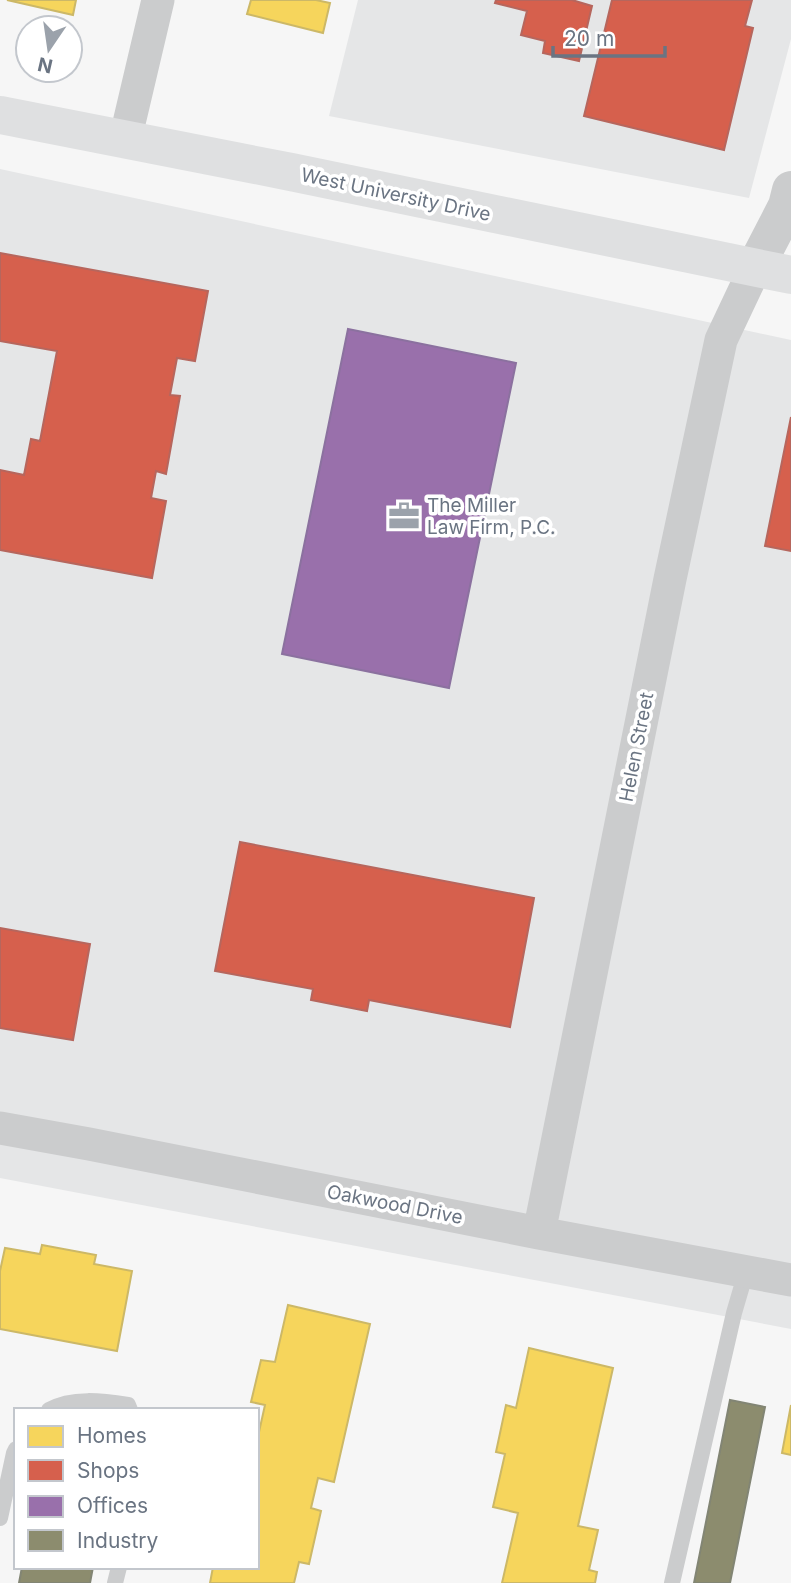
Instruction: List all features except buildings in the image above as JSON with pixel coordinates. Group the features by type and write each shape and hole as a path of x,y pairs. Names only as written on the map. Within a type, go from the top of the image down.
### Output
{"main road":[{"name":"West University Drive","path":"0,115 278,169 773,272"}],"street":[{"path":"125,140 158,0"},
{"path":"773,272 791,190"},
{"name":"Helen Street","path":"539,1233 715,364 721,340 773,272"},
{"name":"Oakwood Drive","path":"0,1128 791,1280"}],"lane":[{"path":"672,1583 734,1313 746,1272"},
{"path":"53,1408 62,1403 105,1401 128,1405 129,1408"},
{"path":"0,1518 14,1452"}],"shaded area":[{"path":"358,0 791,0 791,39 749,198 329,116"},
{"path":"0,169 791,340 791,1329 0,1178"}],"place":[{"name":"The Miller Law Firm, P.C.","path":"404,516"}]}
